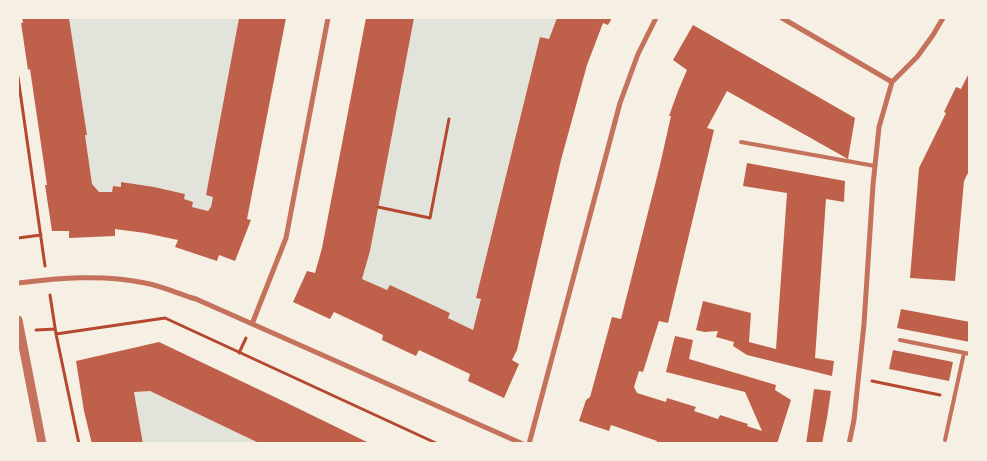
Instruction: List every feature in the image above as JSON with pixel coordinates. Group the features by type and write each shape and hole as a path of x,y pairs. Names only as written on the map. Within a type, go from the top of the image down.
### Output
{"street":[{"path":"252,324 286,238 328,18"},
{"path":"530,444 620,103 638,54 656,18"},
{"path":"782,18 892,82"},
{"path":"849,444 859,378 879,127 892,82 918,57 943,18"},
{"path":"18,283 97,278 145,283 196,300 523,444"},
{"path":"18,320 42,444"}],"lane":[{"path":"741,142 875,166"},
{"path":"900,340 970,354"},
{"path":"945,440 964,353"}],"path":[{"path":"18,77 47,280 56,334 79,444"},
{"path":"378,208 430,218 449,119"},
{"path":"18,238 41,235"},
{"path":"56,334 165,318 438,444"},
{"path":"859,378 954,398"}],"shaded area":[{"path":"69,18 239,18 206,195 213,197 208,211 192,207 193,202 184,199 185,194 178,192 122,182 121,187 113,186 112,192 99,192 92,184 85,135 87,134"},
{"path":"414,18 557,18 549,39 540,37 476,297 481,299 473,330 448,318 450,313 390,285 387,290 362,279 370,251"},
{"path":"150,391 261,443 143,443 134,392"}],"building":[{"path":"22,18 69,18 87,135 85,135 92,184 99,192 112,192 113,186 121,187 121,182 154,187 185,194 184,199 193,202 192,207 208,211 213,197 206,195 239,18 286,18 247,219 251,220 235,261 219,255 217,261 175,247 178,240 145,233 115,229 115,236 69,238 69,231 52,231 30,69 28,70 21,23 23,23"},
{"path":"366,18 414,18 370,251 362,279 387,290 390,285 450,313 448,318 473,330 481,299 476,298 540,37 549,39 557,18 612,18 608,25 603,23 587,65 561,160 517,350 512,360 519,364 504,398 468,381 470,374 419,350 416,356 382,340 383,335 334,312 330,319 293,302 307,271 315,273 322,248"},
{"path":"693,25 855,118 848,159 727,91 707,128 714,130 668,323 659,321 643,372 639,371 634,387 637,393 666,402 667,398 696,407 694,411 718,419 720,415 748,424 747,426 762,431 745,392 666,372 675,336 693,340 689,359 776,385 775,390 791,400 777,444 656,444 657,441 611,425 609,431 579,421 586,400 590,397 612,317 621,319 660,165 671,116 669,116 687,70 673,60"},
{"path":"970,71 970,169 964,181 955,281 910,278 919,168 946,113 944,112 956,87 961,89"},
{"path":"747,163 845,181 844,202 826,199 815,358 834,361 832,376 747,355 733,346 734,342 716,337 718,331 704,332 696,330 703,301 751,313 749,342 776,349 787,193 743,186"},
{"path":"901,309 970,322 970,342 897,328"},
{"path":"159,342 371,444 261,444 150,391 134,392 143,444 92,444 84,411 76,361"},
{"path":"893,350 953,362 949,381 889,369"},
{"path":"814,389 831,391 822,444 806,444"}]}
